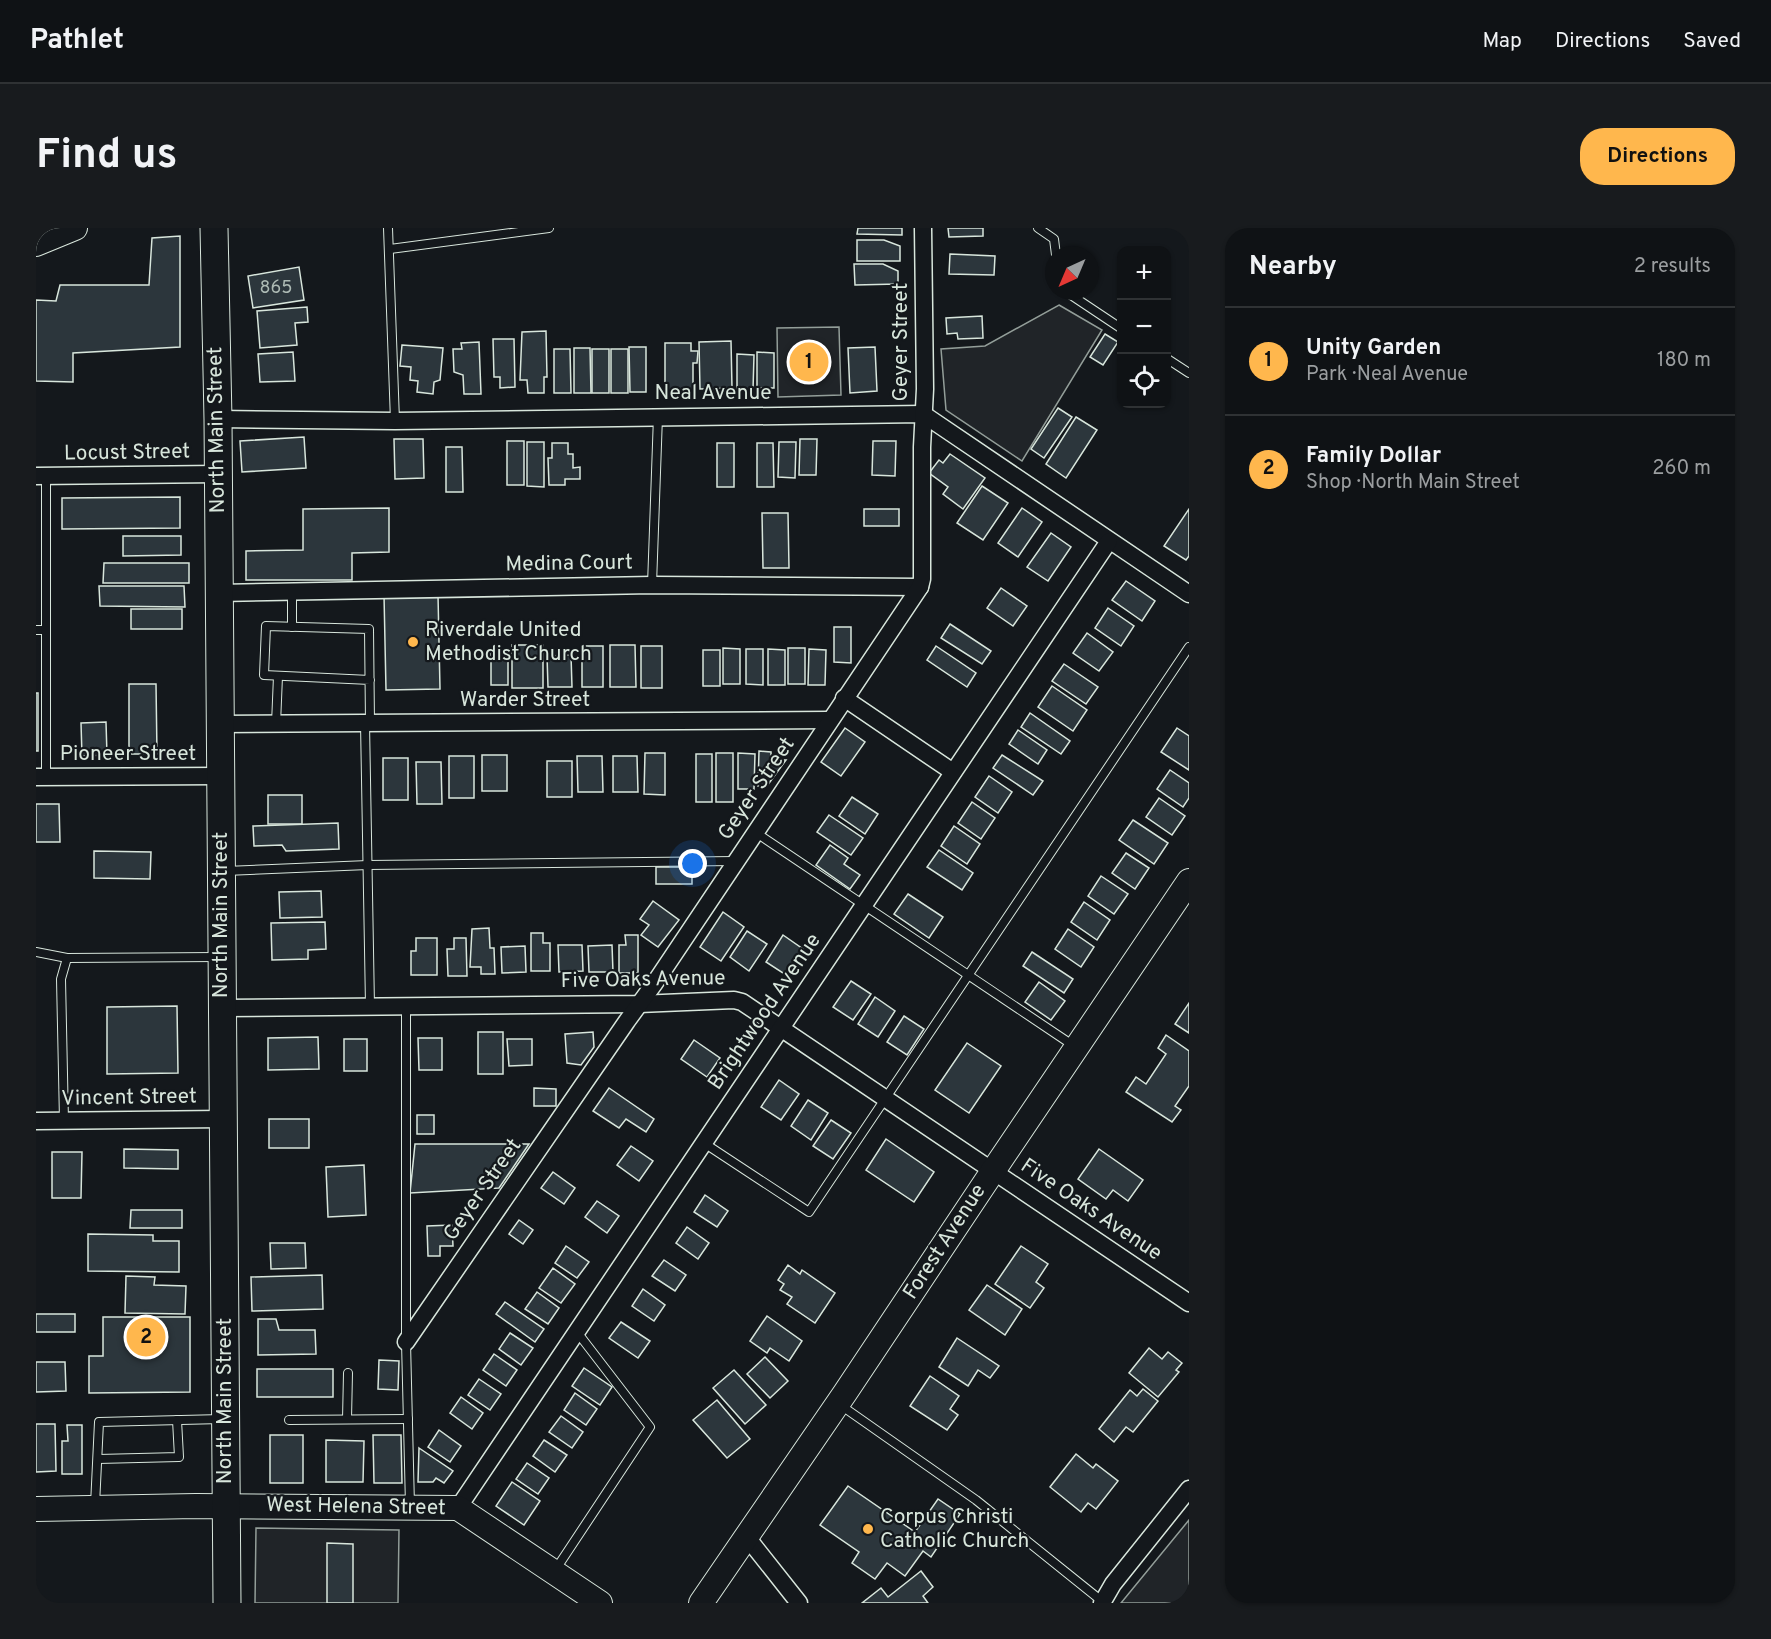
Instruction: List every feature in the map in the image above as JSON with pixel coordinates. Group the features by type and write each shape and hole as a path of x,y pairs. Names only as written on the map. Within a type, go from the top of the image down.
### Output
{"main road":[{"name":"North Main Street","path":"214,228 218,419 227,1603"}],"street":[{"path":"37,245 75,228"},
{"name":"Geyer Street","path":"406,1341 639,1004 920,587 922,579 924,228"},
{"path":"923,414 1109,541 1187,588"},
{"name":"Neal Avenue","path":"218,419 395,421 923,414"},
{"name":"Locust Street","path":"41,476 218,474"},
{"name":"Brightwood Avenue","path":"458,1508 1109,541"},
{"name":"Medina Court","path":"219,593 652,585 920,587"},
{"path":"844,698 953,772"},
{"name":"Warder Street","path":"220,724 830,720"},
{"name":"Pioneer Street","path":"41,777 220,776"},
{"name":"Forest Avenue","path":"701,1603 838,1404 1189,881"},
{"name":"Five Oaks Avenue","path":"222,1008 639,1004 734,1000 742,1002 1189,1304"},
{"name":"Vincent Street","path":"36,1121 223,1119"},
{"path":"1103,1602 1113,1584 1189,1489"},
{"name":"West Helena Street","path":"36,1509 226,1506 458,1508 600,1603"},
{"path":"746,1536 799,1603"}],"lane":[{"path":"388,228 395,421"},
{"path":"390,249 549,228"},
{"path":"1038,228 1054,239 1055,246"},
{"path":"1078,300 1117,326"},
{"path":"1171,361 1189,374"},
{"path":"652,585 658,416"},
{"path":"41,476 46,630 41,777"},
{"path":"292,591 292,627"},
{"path":"370,680 264,675 266,626 369,629 370,680 368,866 370,1006"},
{"path":"36,630 46,630"},
{"path":"704,1143 809,1212 1189,646"},
{"path":"276,724 278,676"},
{"path":"755,832 1076,1048"},
{"path":"221,871 368,866 736,861"},
{"path":"36,952 67,958 222,957"},
{"path":"64,1121 62,979 67,958"},
{"path":"406,1006 406,1341 410,1508"},
{"path":"554,1572 650,1427 577,1332"},
{"path":"347,1419 348,1373"},
{"path":"838,1404 976,1500 1103,1602"},
{"path":"94,1508 99,1422 225,1419"},
{"path":"289,1420 408,1419"},
{"path":"98,1459 179,1457 177,1420"}],"shaded area":[{"path":"1059,305 1102,330 1022,461 946,410 941,349 985,346"},
{"path":"839,327 841,395 778,397 777,328"},
{"path":"1189,1520 1189,1603 1121,1603"},
{"path":"256,1528 399,1530 398,1603 255,1603"}],"building":[{"path":"858,228 902,228 902,235 857,234"},
{"path":"948,228 983,228 983,236 949,237"},
{"path":"180,236 180,347 73,353 73,382 36,381 36,300 56,301 60,285 149,285 152,238"},
{"path":"857,240 884,240 900,246 900,261 857,261"},
{"path":"950,254 995,256 994,275 949,274"},
{"path":"854,264 883,264 898,271 898,284 855,285"},
{"path":"299,267 304,300 253,308 248,276"},
{"path":"307,307 308,322 295,323 297,345 260,348 257,311"},
{"path":"982,316 983,338 958,339 957,333 947,334 946,318"},
{"path":"546,331 547,377 544,377 544,393 528,393 527,380 520,380 522,332"},
{"path":"1105,334 1117,341 1103,365 1090,357"},
{"path":"493,339 514,339 515,387 500,388 500,377 494,377"},
{"path":"731,341 732,388 700,389 699,342"},
{"path":"479,342 481,394 464,394 463,375 454,372 453,349 462,349 461,343"},
{"path":"665,343 691,343 691,351 698,351 697,363 693,363 693,395 665,395"},
{"path":"402,345 443,348 440,380 434,382 433,394 417,392 418,381 410,380 411,367 400,366"},
{"path":"629,347 646,347 646,392 630,392"},
{"path":"875,347 877,391 850,393 848,348"},
{"path":"574,348 590,348 591,393 574,393"},
{"path":"554,349 570,349 571,393 554,393"},
{"path":"592,349 609,349 609,393 592,393"},
{"path":"611,349 628,349 628,393 611,393"},
{"path":"293,352 295,381 260,382 258,354"},
{"path":"757,352 774,353 774,388 757,388"},
{"path":"737,354 754,355 753,390 737,390"},
{"path":"1058,408 1072,417 1044,458 1031,449"},
{"path":"1076,417 1097,430 1066,478 1046,464"},
{"path":"304,437 306,468 242,472 240,441"},
{"path":"394,439 423,439 424,478 395,479"},
{"path":"800,439 817,439 816,475 799,475"},
{"path":"507,441 524,441 524,485 507,485"},
{"path":"873,441 896,441 895,476 872,475"},
{"path":"527,442 544,442 544,487 527,486"},
{"path":"779,442 796,442 795,478 778,477"},
{"path":"552,443 568,443 568,454 573,454 573,468 580,467 580,479 565,479 565,485 549,485 548,458 552,458"},
{"path":"717,443 734,443 734,487 717,487"},
{"path":"757,443 773,443 774,487 757,487"},
{"path":"446,447 462,447 463,492 446,492"},
{"path":"950,454 985,478 963,509 943,494 948,487 929,473 939,460 943,463"},
{"path":"982,486 1008,503 983,540 957,523"},
{"path":"180,497 180,528 62,529 62,498"},
{"path":"389,508 389,552 352,553 352,580 246,580 246,551 303,550 303,509"},
{"path":"1022,508 1042,522 1018,557 998,543"},
{"path":"864,509 899,509 899,526 864,526"},
{"path":"1189,509 1189,556 1186,560 1164,546"},
{"path":"762,513 788,513 789,568 763,568"},
{"path":"1051,533 1071,547 1048,581 1027,567"},
{"path":"123,536 181,536 181,555 123,556"},
{"path":"104,563 189,563 189,583 103,583"},
{"path":"1126,581 1155,601 1142,621 1112,600"},
{"path":"99,586 184,586 185,607 100,606"},
{"path":"1001,588 1027,606 1013,626 987,608"},
{"path":"384,595 438,595 440,689 386,690"},
{"path":"1108,608 1134,626 1121,646 1095,628"},
{"path":"131,609 182,609 182,629 131,629"},
{"path":"950,624 991,651 982,664 941,638"},
{"path":"834,627 851,627 851,663 834,662"},
{"path":"1087,633 1113,652 1099,671 1073,653"},
{"path":"512,645 543,645 543,688 512,688"},
{"path":"610,645 635,645 636,687 610,687"},
{"path":"582,646 603,646 603,687 582,687"},
{"path":"641,646 662,646 662,688 641,688"},
{"path":"936,646 976,673 967,687 927,660"},
{"path":"723,648 740,649 740,684 723,684"},
{"path":"788,648 805,648 805,684 788,684"},
{"path":"746,649 763,649 763,685 746,684"},
{"path":"768,649 785,650 785,685 768,685"},
{"path":"809,649 826,650 825,685 808,685"},
{"path":"491,650 508,650 508,685 491,685"},
{"path":"703,650 720,650 720,686 703,686"},
{"path":"571,655 572,687 548,687 547,656"},
{"path":"1064,664 1098,687 1086,704 1052,681"},
{"path":"129,684 156,684 157,754 129,754"},
{"path":"1052,686 1087,710 1073,731 1038,707"},
{"path":"36,693 38,693 38,751 36,751"},
{"path":"1030,713 1070,741 1061,754 1021,727"},
{"path":"106,722 107,755 82,756 81,723"},
{"path":"845,728 865,742 841,776 821,762"},
{"path":"1177,728 1189,736 1189,770 1161,752"},
{"path":"1018,730 1047,750 1038,764 1009,744"},
{"path":"759,751 771,752 771,760 786,760 767,786 758,786"},
{"path":"645,753 665,753 665,795 644,794"},
{"path":"716,753 733,753 733,802 716,802"},
{"path":"738,753 755,754 754,789 738,789"},
{"path":"696,754 712,754 712,802 696,802"},
{"path":"482,755 507,755 507,791 482,791"},
{"path":"1002,755 1043,781 1033,795 993,768"},
{"path":"449,756 474,756 474,798 449,798"},
{"path":"577,756 602,756 603,792 578,792"},
{"path":"613,756 637,756 638,792 613,792"},
{"path":"383,758 408,758 408,800 383,800"},
{"path":"547,761 572,761 572,797 547,797"},
{"path":"416,762 441,762 442,804 417,804"},
{"path":"1170,770 1189,783 1189,798 1183,807 1157,789"},
{"path":"989,776 1012,792 998,813 975,797"},
{"path":"268,795 302,795 302,824 268,824"},
{"path":"852,797 878,814 865,834 839,816"},
{"path":"1159,798 1185,816 1172,835 1146,817"},
{"path":"972,802 995,818 981,839 958,823"},
{"path":"36,804 59,804 60,842 36,842"},
{"path":"829,815 863,838 851,855 817,832"},
{"path":"1133,820 1168,843 1154,864 1119,840"},
{"path":"338,823 339,849 286,851 282,845 254,846 253,826"},
{"path":"954,826 980,844 967,864 941,846"},
{"path":"830,845 848,858 844,864 860,875 850,889 816,865"},
{"path":"939,850 973,873 962,890 927,867"},
{"path":"94,851 151,852 150,879 94,878"},
{"path":"1126,853 1149,868 1135,889 1112,873"},
{"path":"656,867 692,867 692,884 656,884"},
{"path":"1101,876 1128,894 1114,914 1088,896"},
{"path":"321,891 322,917 280,918 279,892"},
{"path":"908,894 943,917 929,938 894,914"},
{"path":"653,901 679,920 658,947 641,935 649,925 640,919"},
{"path":"1084,902 1110,920 1097,940 1071,922"},
{"path":"723,912 744,927 721,961 700,947"},
{"path":"325,922 326,949 308,950 308,959 272,960 271,923"},
{"path":"489,928 490,948 494,948 495,974 481,974 481,967 470,967 472,929"},
{"path":"1068,929 1094,947 1081,967 1055,949"},
{"path":"747,931 767,944 749,971 730,957"},
{"path":"531,933 543,933 543,943 550,943 550,971 531,971"},
{"path":"625,935 638,935 638,973 619,973 619,945 626,945"},
{"path":"783,935 803,949 786,975 766,962"},
{"path":"416,938 437,938 437,975 411,975 411,951 416,951"},
{"path":"454,938 466,938 467,976 448,976 447,949 454,949"},
{"path":"558,945 582,945 583,971 559,972"},
{"path":"612,945 613,972 589,972 588,946"},
{"path":"525,946 526,972 502,973 501,947"},
{"path":"1032,952 1073,979 1064,993 1023,966"},
{"path":"851,981 871,994 853,1020 833,1007"},
{"path":"1039,982 1065,1001 1051,1020 1025,1002"},
{"path":"875,997 895,1011 878,1037 858,1024"},
{"path":"1189,1003 1189,1033 1175,1024"},
{"path":"177,1006 178,1073 107,1074 107,1007"},
{"path":"904,1016 924,1029 907,1055 887,1042"},
{"path":"478,1032 503,1032 503,1074 478,1074"},
{"path":"593,1032 594,1047 581,1065 567,1063 565,1034"},
{"path":"1166,1035 1189,1051 1189,1086 1175,1106 1181,1110 1172,1122 1126,1092 1136,1077 1146,1084 1166,1054 1158,1048"},
{"path":"318,1037 319,1069 268,1070 268,1038"},
{"path":"418,1038 442,1038 442,1070 419,1070"},
{"path":"344,1039 367,1039 367,1071 344,1071"},
{"path":"507,1039 532,1039 532,1065 509,1066"},
{"path":"694,1040 720,1058 707,1077 681,1059"},
{"path":"967,1043 1001,1066 969,1113 935,1090"},
{"path":"779,1080 799,1094 781,1120 761,1107"},
{"path":"534,1088 556,1089 556,1106 534,1106"},
{"path":"609,1088 654,1119 646,1132 626,1119 619,1128 593,1111"},
{"path":"808,1100 828,1113 811,1140 791,1126"},
{"path":"417,1115 434,1115 434,1134 417,1134"},
{"path":"269,1119 309,1119 309,1148 269,1148"},
{"path":"831,1120 851,1133 833,1159 813,1146"},
{"path":"886,1139 934,1172 914,1202 866,1170"},
{"path":"415,1144 529,1144 499,1188 410,1193"},
{"path":"631,1146 653,1161 639,1181 617,1165"},
{"path":"124,1149 178,1150 178,1169 124,1168"},
{"path":"1099,1149 1143,1180 1128,1201 1113,1190 1106,1199 1078,1179"},
{"path":"52,1152 82,1152 81,1198 52,1198"},
{"path":"364,1165 366,1215 328,1217 326,1167"},
{"path":"553,1172 575,1188 564,1204 541,1188"},
{"path":"705,1195 728,1211 717,1227 694,1212"},
{"path":"597,1201 619,1216 607,1233 585,1217"},
{"path":"131,1210 182,1210 182,1228 130,1228"},
{"path":"519,1220 533,1230 523,1244 509,1234"},
{"path":"452,1225 453,1246 440,1246 440,1256 428,1256 427,1226"},
{"path":"687,1227 709,1243 698,1259 676,1243"},
{"path":"88,1234 153,1235 153,1241 179,1241 179,1272 88,1271"},
{"path":"270,1243 305,1243 306,1268 271,1269"},
{"path":"566,1246 589,1262 577,1278 555,1263"},
{"path":"1021,1246 1048,1264 1036,1282 1044,1288 1030,1308 995,1284"},
{"path":"664,1260 686,1275 675,1291 652,1276"},
{"path":"788,1265 800,1274 802,1270 835,1293 815,1323 787,1304 792,1297 780,1290 784,1284 778,1280"},
{"path":"553,1268 575,1284 561,1303 539,1288"},
{"path":"322,1275 323,1309 252,1311 251,1277"},
{"path":"126,1276 155,1277 154,1285 186,1286 185,1314 125,1313"},
{"path":"987,1285 1022,1309 1005,1335 969,1310"},
{"path":"643,1289 665,1305 654,1321 632,1306"},
{"path":"537,1292 559,1308 548,1324 525,1309"},
{"path":"505,1302 544,1329 535,1342 496,1314"},
{"path":"36,1314 75,1314 75,1332 36,1332"},
{"path":"767,1316 802,1341 789,1361 770,1348 767,1353 750,1341"},
{"path":"103,1317 190,1317 190,1392 89,1393 89,1356 103,1356"},
{"path":"258,1319 276,1319 279,1330 315,1330 316,1354 258,1355"},
{"path":"621,1322 650,1341 638,1358 609,1338"},
{"path":"510,1333 533,1348 521,1365 499,1349"},
{"path":"957,1338 999,1366 990,1378 978,1370 968,1386 939,1367"},
{"path":"1149,1348 1162,1359 1168,1352 1182,1363 1176,1370 1179,1372 1158,1397 1129,1373"},
{"path":"494,1354 517,1370 506,1386 483,1370"},
{"path":"765,1357 788,1381 770,1398 747,1374"},
{"path":"379,1360 399,1361 398,1390 378,1389"},
{"path":"36,1362 65,1362 66,1391 36,1392"},
{"path":"584,1368 612,1387 600,1405 572,1386"},
{"path":"257,1369 333,1369 333,1397 257,1397"},
{"path":"734,1370 766,1405 745,1424 713,1388"},
{"path":"930,1376 959,1396 950,1409 958,1415 947,1430 910,1406"},
{"path":"479,1379 501,1394 490,1410 468,1395"},
{"path":"1143,1389 1158,1401 1133,1432 1126,1427 1114,1442 1099,1429 1130,1390 1137,1396"},
{"path":"575,1393 597,1409 586,1425 564,1410"},
{"path":"461,1397 483,1413 472,1429 450,1413"},
{"path":"717,1400 750,1439 727,1458 693,1420"},
{"path":"561,1416 583,1432 572,1448 549,1432"},
{"path":"36,1424 55,1424 56,1471 36,1472"},
{"path":"67,1425 82,1425 82,1474 62,1474 62,1441 68,1441"},
{"path":"439,1430 461,1446 450,1462 428,1447"},
{"path":"270,1435 303,1435 303,1483 270,1483"},
{"path":"373,1435 401,1435 402,1483 374,1483"},
{"path":"326,1440 364,1441 363,1482 326,1482"},
{"path":"544,1440 567,1455 555,1472 533,1456"},
{"path":"419,1448 453,1471 444,1483 436,1478 433,1482 418,1482"},
{"path":"1076,1454 1093,1468 1096,1464 1118,1481 1096,1509 1088,1503 1081,1512 1050,1487"},
{"path":"527,1463 549,1478 538,1494 516,1479"},
{"path":"512,1482 540,1501 524,1525 496,1506"},
{"name":"Corpus Christi Catholic Church","path":"848,1486 915,1532 938,1499 960,1514 931,1557 923,1551 905,1576 887,1563 875,1579 852,1563 859,1552 820,1525"},
{"path":"327,1543 353,1544 353,1603 327,1603"},
{"path":"921,1571 933,1587 923,1596 928,1603 862,1603 881,1588 888,1597"}],"place":[{"name":"Unity Garden","path":"809,362"},
{"name":"Riverdale United Methodist Church","path":"413,642"},
{"name":"Family Dollar","path":"146,1337"},
{"name":"Corpus Christi Catholic Church","path":"868,1529"}]}
